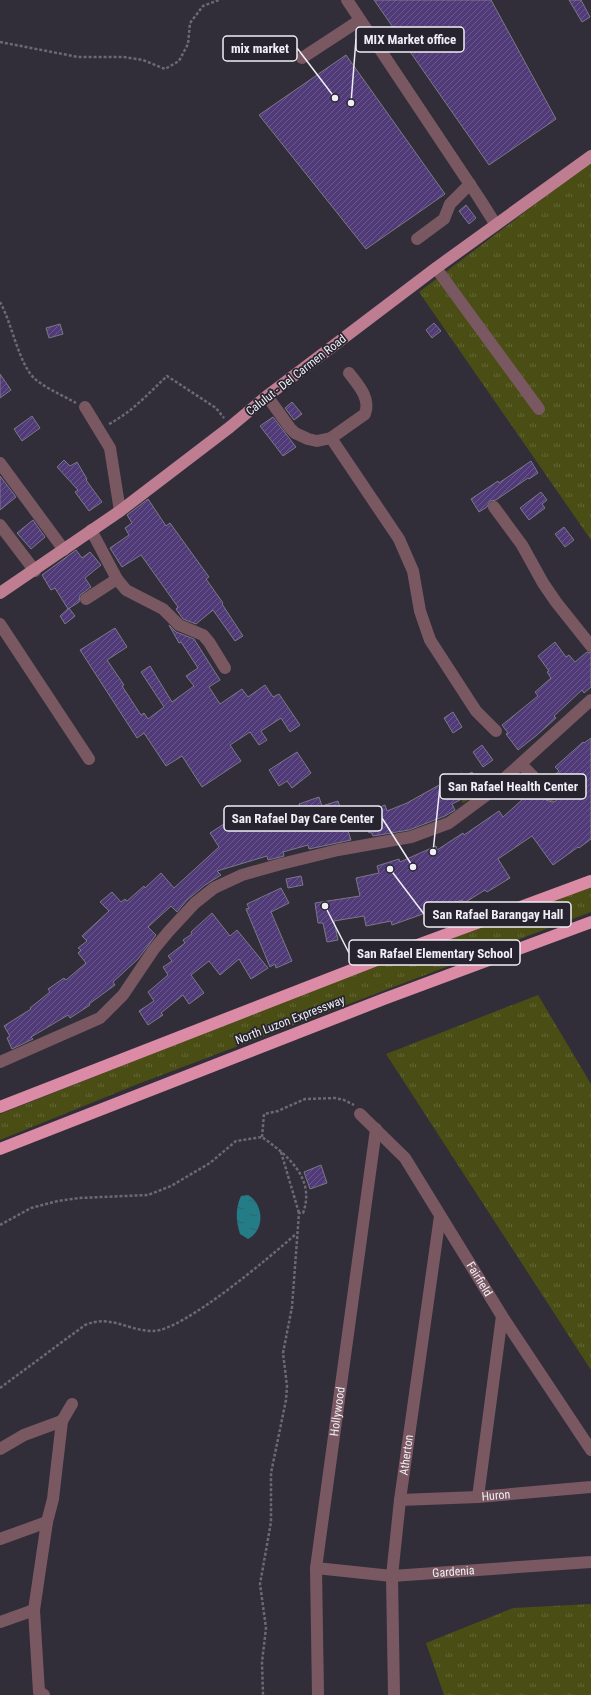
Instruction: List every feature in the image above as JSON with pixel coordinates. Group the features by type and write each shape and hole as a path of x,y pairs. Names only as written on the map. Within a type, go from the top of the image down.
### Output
{"highway":[{"name":"North Luzon Expressway","path":"0,1107 382,958 591,881"},
{"name":"North Luzon Expressway","path":"0,1149 384,998 591,922"}],"main road":[{"name":"Calulut - Del Carmen Road","path":"0,593 120,511 230,426 266,396 436,268 591,156"}],"street":[{"path":"347,0 496,225"},
{"path":"302,58 360,20"},
{"path":"417,239 444,219 450,204 470,184"},
{"path":"436,268 539,409"},
{"path":"266,396 295,433 317,441 331,438 365,414 367,409 367,402 363,392 349,373"},
{"path":"85,407 110,448 120,511"},
{"path":"331,438 399,539 413,571 420,611 430,640 476,711 496,731"},
{"path":"0,463 64,550"},
{"path":"494,507 522,545 543,583 556,602 591,646"},
{"path":"0,525 34,570"},
{"path":"91,530 117,579 126,590 163,609 179,625 203,635 225,668"},
{"path":"86,599 117,579"},
{"path":"0,624 89,759"},
{"path":"0,1062 100,1018 123,995 154,949 164,937 195,903 214,888 231,878 274,865 338,850 410,837 449,823 484,797 591,700"},
{"path":"521,764 551,795"},
{"name":"Fairfield","path":"360,1114 405,1158 502,1316 591,1450"},
{"name":"Hollywood","path":"318,1695 316,1568 376,1129"},
{"name":"Atherton","path":"394,1695 392,1576 400,1500 440,1216"},
{"path":"478,1496 502,1316"},
{"path":"37,1694 34,1610 53,1499 62,1421 72,1404"},
{"path":"0,1449 24,1435 62,1421"},
{"name":"Huron","path":"400,1500 478,1496 591,1487"},
{"path":"0,1539 48,1522"},
{"name":"Gardenia","path":"316,1568 392,1576 591,1562"},
{"path":"0,1622 34,1610"}],"path":[{"path":"0,42 78,57 124,57 143,60 165,69 179,61 188,44 190,23 203,6 219,0"},
{"path":"0,302 12,329 16,344 34,378 85,407"},
{"path":"96,424 108,424 121,418 167,376 216,408"},
{"path":"262,1137 264,1114 278,1111 305,1099 344,1100 355,1106 360,1114"},
{"path":"0,1226 31,1208 58,1201 79,1198 148,1195 171,1186 210,1163 236,1141 262,1137 276,1147 299,1169 307,1190 306,1206 303,1213 299,1213"},
{"path":"263,1695 262,1662 266,1628 260,1584 271,1522 271,1473 286,1400 287,1386 283,1353 292,1307 296,1233 299,1213 280,1152"},
{"path":"0,1388 85,1325 94,1321 108,1320 132,1328 154,1331 179,1322 264,1262 296,1233"}],"green space":[{"path":"591,162 591,540 419,292"},
{"path":"462,772 476,796 463,803 449,779"},
{"path":"591,887 591,912 138,1084 0,1140 0,1114 364,970"},
{"path":"538,995 591,1084 591,1370 386,1054"},
{"path":"591,1604 591,1695 444,1695 426,1643 513,1608"}],"water":[{"path":"248,1195 257,1204 260,1211 260,1223 254,1235 248,1239 240,1234 237,1215 241,1196"}],"building":[{"path":"374,0 491,0 556,119 489,165"},
{"path":"569,0 581,0 590,17 582,22"},
{"path":"346,55 445,194 366,249 259,115"},
{"path":"466,205 476,218 469,224 459,211"},
{"path":"434,323 441,331 432,338 426,330"},
{"path":"60,324 63,334 49,338 46,328"},
{"path":"0,374 11,390 0,398"},
{"path":"292,402 302,414 294,420 285,408"},
{"path":"32,416 40,428 22,441 14,429"},
{"path":"273,417 296,447 283,456 260,426"},
{"path":"64,460 70,466 77,462 87,479 86,480 102,502 89,511 75,492 78,490 57,467"},
{"path":"531,461 538,473 529,479 528,478 496,500 490,501 487,507 479,512 471,499 498,481 499,483"},
{"path":"0,476 16,497 0,510"},
{"path":"541,492 547,500 542,504 545,508 529,520 520,508"},
{"path":"148,499 166,526 170,523 209,577 206,579 243,636 235,641 213,610 196,624 183,619 176,609 178,607 141,555 122,567 110,548 129,535 125,528 132,523 127,515"},
{"path":"33,520 45,537 31,549 17,533"},
{"path":"564,527 574,540 565,547 555,534"},
{"path":"76,550 82,558 90,552 101,565 85,578 91,587 80,595 79,602 68,609 55,588 51,590 42,575"},
{"path":"69,608 75,616 65,624 60,616"},
{"path":"169,625 176,632 194,639 220,680 209,687 220,704 242,689 248,697 265,685 273,697 279,694 300,725 290,732 281,718 261,731 267,740 259,745 250,732 230,745 241,761 202,787 182,756 166,766 144,733 137,738 80,650 115,628 127,647 107,660 124,685 122,686 141,715 144,713 148,719 164,707 141,672 150,666 172,702 194,686 186,676 198,668 181,642 179,643"},
{"path":"555,642 566,657 569,655 575,662 587,652 591,653 591,687 584,693 582,690 554,716 556,718 518,750 506,734 508,733 502,725 538,696 535,692 551,678 547,672 549,671 538,656"},
{"path":"453,712 462,727 453,733 444,718"},
{"path":"591,738 591,839 553,865 532,836 498,859 510,878 487,892 485,890 464,903 462,900 392,925 391,921 366,926 364,916 334,921 338,940 327,942 323,923 318,923 315,903 360,896 356,878 379,873 377,866 399,859 400,862 436,846 437,850 463,833 464,835 499,811 503,817 523,799 521,797 528,792 527,790 532,786 546,800 552,802 556,801 558,793 548,781 559,771 555,767 583,742 584,743"},
{"path":"482,745 493,760 483,767 473,752"},
{"path":"297,752 311,773 292,788 287,781 279,786 269,770"},
{"path":"472,772 480,786 459,798 460,800 452,804 455,810 445,816 409,830 373,836 371,832 369,833 362,814 385,805 387,811 407,803 441,784 444,788"},
{"path":"319,797 322,806 338,801 351,840 309,849 308,845 283,852 284,856 268,860 267,856 217,871 221,875 205,885 187,900 177,912 171,906 148,927 156,935 138,959 113,982 115,985 89,1004 90,1005 70,1018 68,1015 31,1037 33,1039 12,1049 7,1038 10,1036 4,1026 31,1009 30,1008 50,992 48,989 64,978 66,980 86,963 78,953 81,950 78,948 87,941 82,936 109,911 100,902 112,892 121,902 125,899 127,901 144,886 145,888 161,873 174,888 219,847 210,833 227,822 231,827 261,819 260,817 269,814 277,829 305,822 299,804"},
{"path":"301,876 303,885 288,888 286,879"},
{"path":"281,888 289,903 271,912 292,961 276,968 275,964 270,967 246,909 249,908 247,904"},
{"path":"212,913 230,936 237,930 268,968 251,979 239,959 220,975 209,961 191,975 204,993 189,1004 183,995 161,1013 163,1015 148,1025 139,1011 154,1001 148,992 168,975 163,967 172,961 168,956 185,943 183,940 192,934 191,932"},
{"path":"321,1165 327,1183 310,1189 304,1172"}],"place":[{"name":"mix market","path":"335,98"},
{"name":"MIX Market office","path":"351,103"},
{"name":"San Rafael Health Center","path":"433,852"},
{"name":"San Rafael Day Care Center","path":"413,867"},
{"name":"San Rafael Barangay Hall","path":"390,869"},
{"name":"San Rafael Elementary School","path":"325,906"}]}
